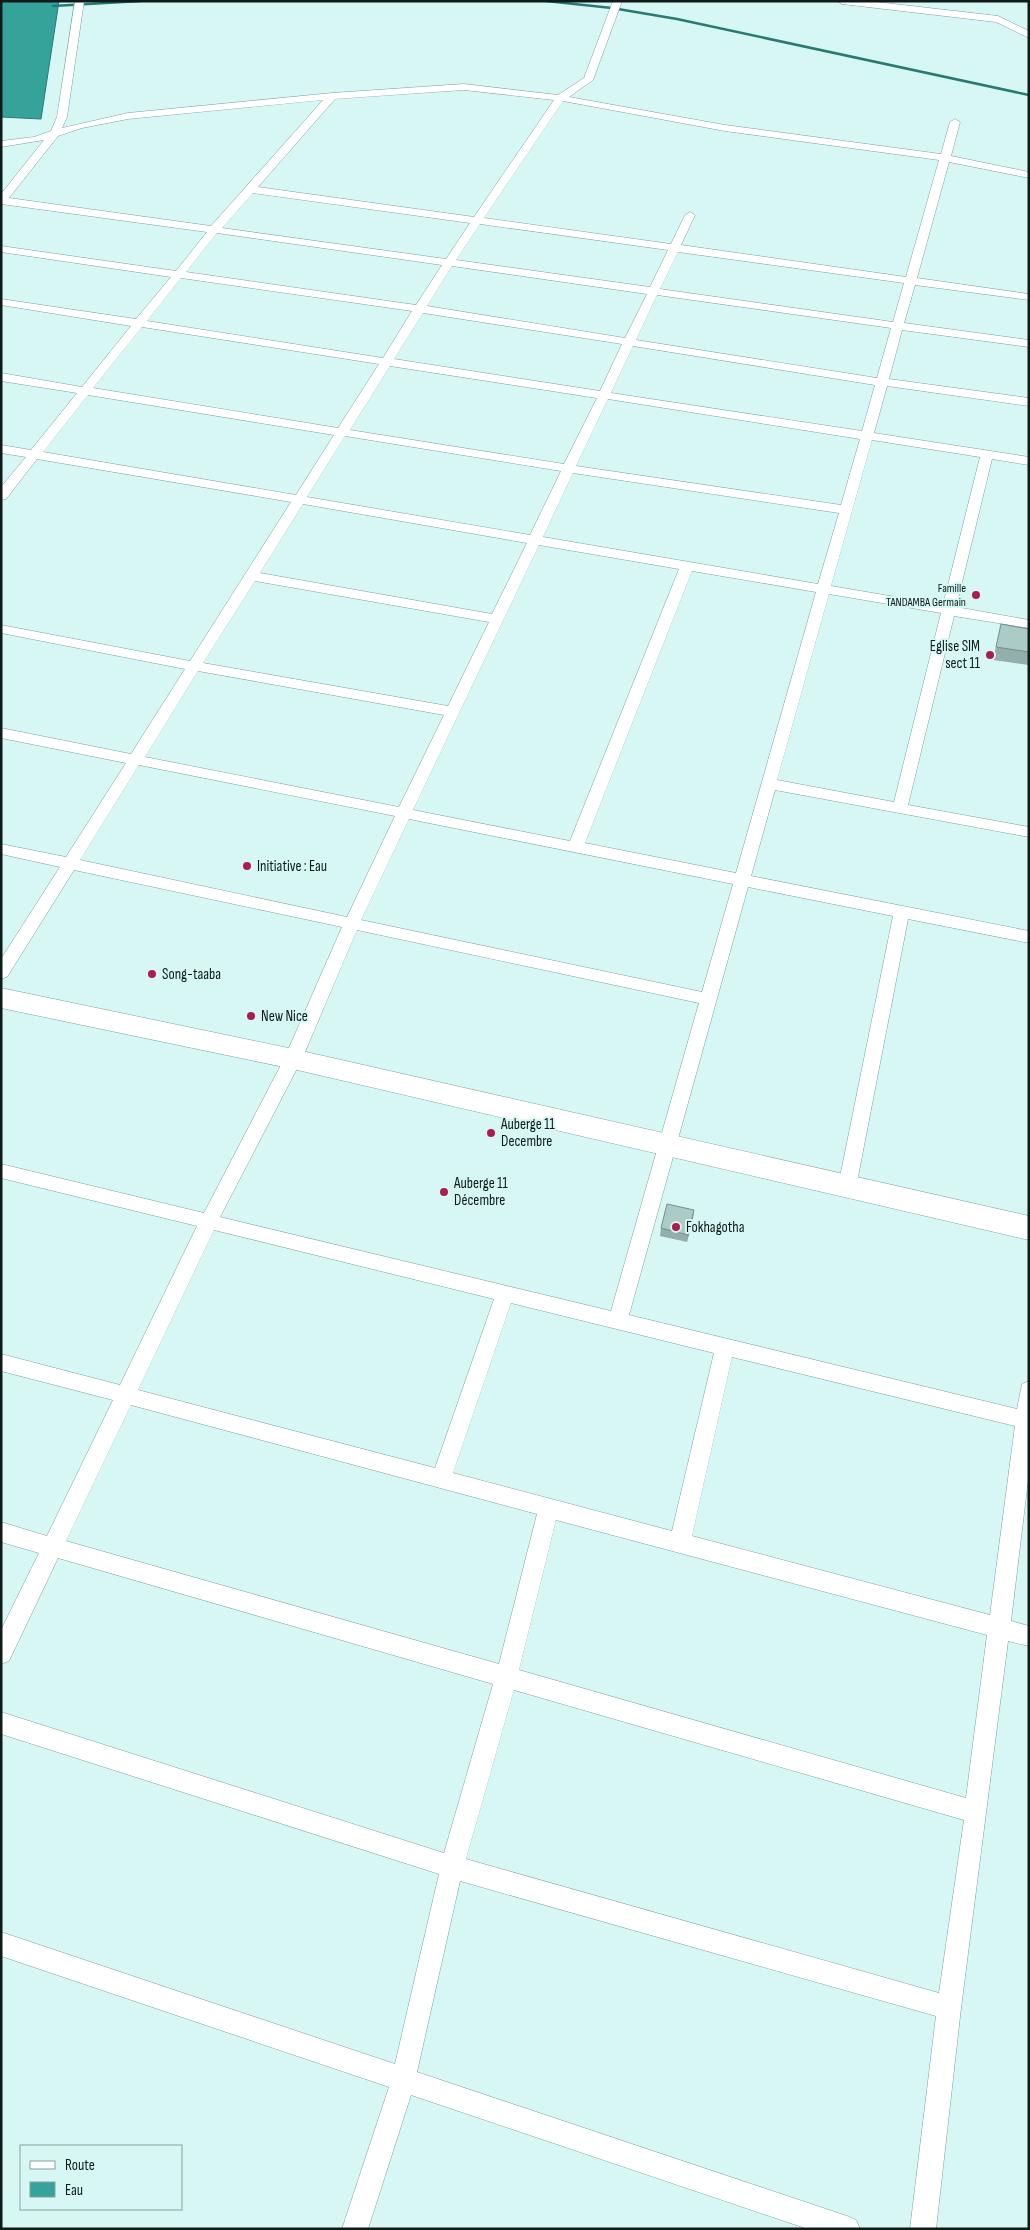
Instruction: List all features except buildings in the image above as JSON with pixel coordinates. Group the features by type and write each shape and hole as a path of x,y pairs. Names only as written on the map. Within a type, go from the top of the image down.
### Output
{"highway":[{"path":"1,998 292,1059 847,1187 866,1189 1029,1228"}],"street":[{"path":"2,200 55,134 62,117 80,1"},
{"path":"1,973 449,262 560,98 588,80 618,1"},
{"path":"842,1 998,20 1029,35"},
{"path":"1,144 35,140 80,125 128,116 332,96 464,87 560,98 735,129 945,158 1029,175"},
{"path":"1,496 214,230 332,96"},
{"path":"618,1320 955,122"},
{"path":"250,189 1029,297"},
{"path":"2,200 1029,344"},
{"path":"1,1654 208,1221 292,1059 352,922 690,215"},
{"path":"1,249 177,276 421,309 882,382 1029,402"},
{"path":"1,302 1029,461"},
{"path":"1,377 569,469 846,510"},
{"path":"1,449 1029,624"},
{"path":"900,808 987,455"},
{"path":"576,846 687,566"},
{"path":"251,576 497,619"},
{"path":"1,629 194,666 453,712"},
{"path":"1,733 1029,937"},
{"path":"769,784 1029,832"},
{"path":"1,849 708,999"},
{"path":"847,1187 902,911"},
{"path":"1,1171 1027,1420"},
{"path":"441,1479 505,1293"},
{"path":"680,1543 725,1347"},
{"path":"1,1362 1029,1636"},
{"path":"923,2229 949,2008 1027,1420 1029,1390"},
{"path":"355,2229 403,2081 452,1867 506,1678 549,1508"},
{"path":"1,1532 976,1812"},
{"path":"1,1724 452,1867 949,2008"},
{"path":"1,1944 847,2229"}],"water":[{"path":"1,1 59,1 41,119 1,117"}],"waterway":[{"path":"53,6 141,1"},
{"path":"546,1 612,8 677,19 1029,95"}],"place":[{"name":"Famille TANDAMBA Germain","path":"976,595"},
{"name":"Eglise SIM sect 11","path":"990,655"},
{"name":"Initiative : Eau","path":"247,866"},
{"name":"Song-taaba","path":"152,974"},
{"name":"New Nice","path":"251,1016"},
{"name":"Auberge 11 Decembre","path":"491,1133"},
{"name":"Auberge 11 Décembre","path":"444,1192"},
{"name":"Fokhagotha","path":"676,1227"}]}
